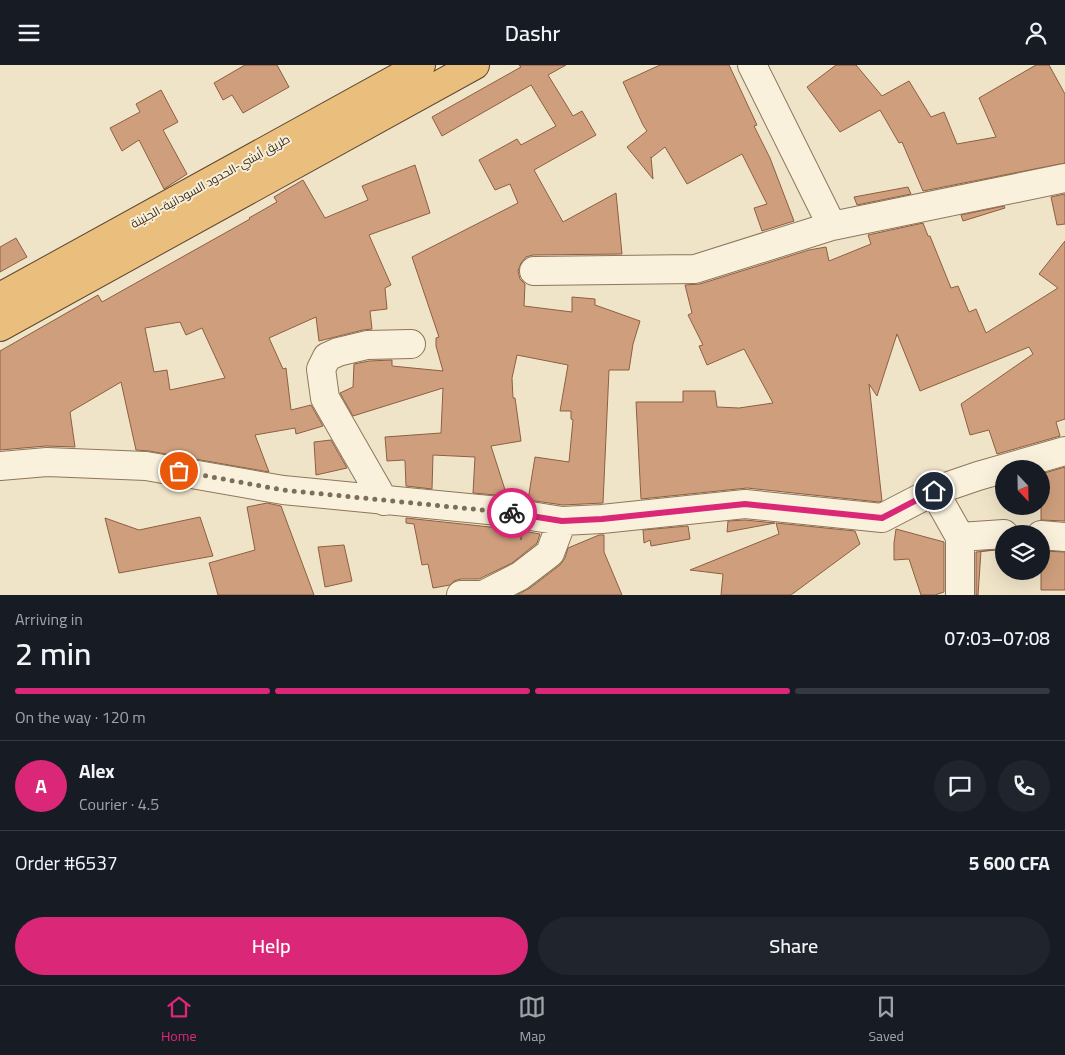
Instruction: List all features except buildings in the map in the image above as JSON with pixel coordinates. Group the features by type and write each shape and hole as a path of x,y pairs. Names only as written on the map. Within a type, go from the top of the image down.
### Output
{"highway":[{"name":"طريق أبشي-الحدود السودانية-الجنينة","path":"0,297 421,65"},
{"path":"0,327 475,65"},
{"path":"88,248 104,270"}],"street":[{"path":"752,65 832,227"},
{"path":"534,271 695,269 832,227 1065,178"},
{"path":"384,501 325,398 322,369 327,357 338,352 367,345 411,344"},
{"path":"0,466 47,462 146,466 283,490 499,511 562,521 612,518 745,504 882,518 934,491 1065,451"},
{"path":"934,491 960,537 960,595"},
{"path":"461,595 483,595 520,576 550,553 562,521"},
{"path":"960,537 995,535"},
{"path":"1050,536 1065,537"}],"way so far":[{"path":"179,471 283,490 512,513"}],"route":[{"path":"512,513 562,521 602,519 745,504 882,518 934,491"}]}
